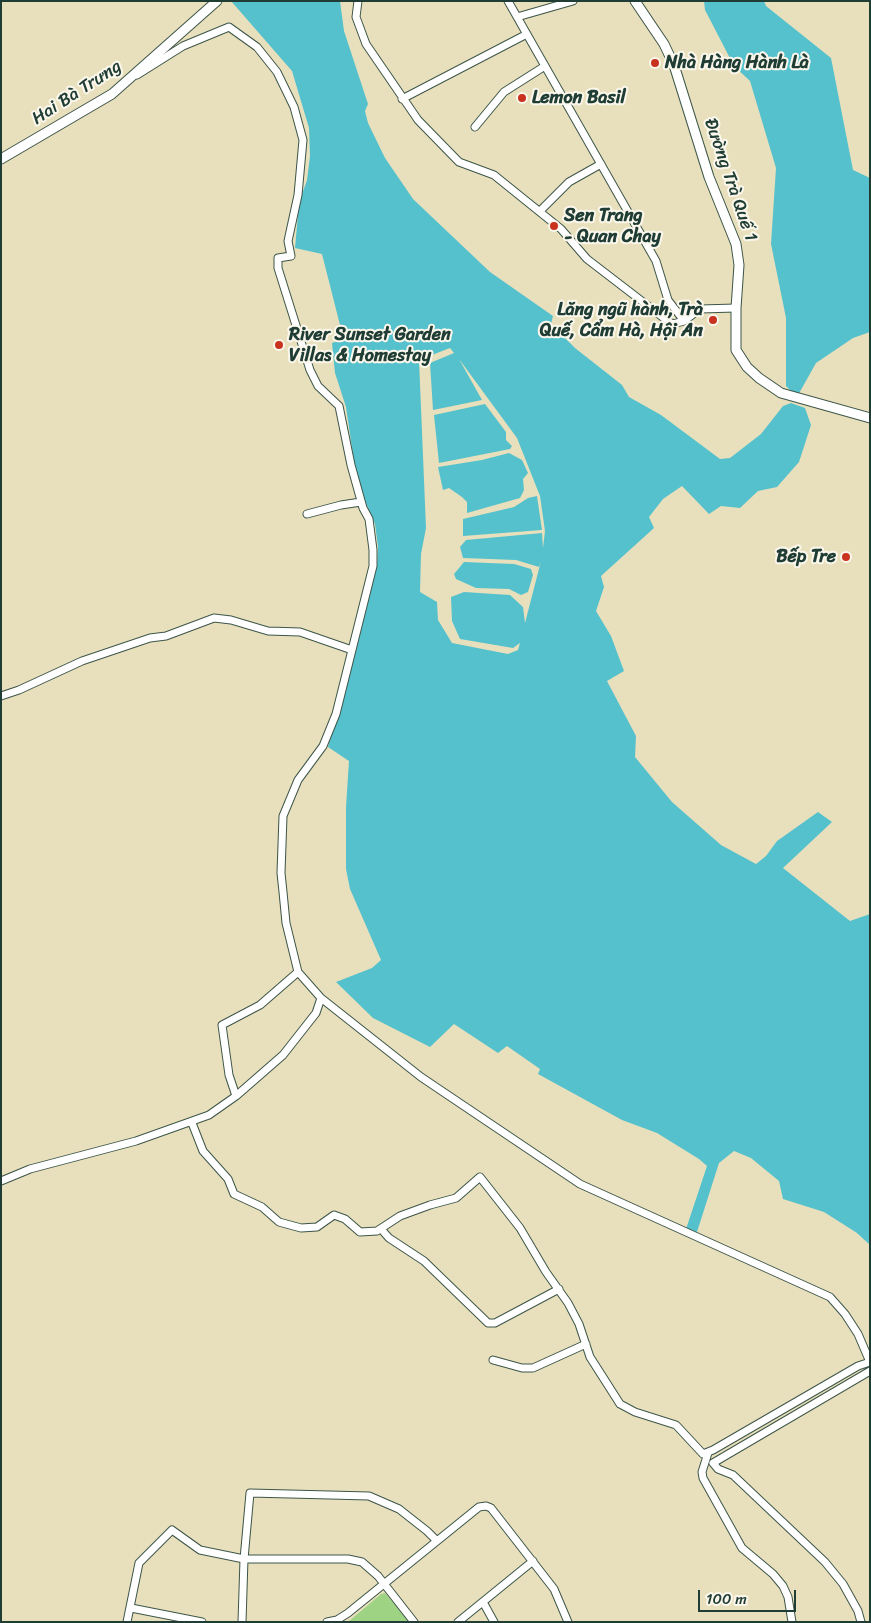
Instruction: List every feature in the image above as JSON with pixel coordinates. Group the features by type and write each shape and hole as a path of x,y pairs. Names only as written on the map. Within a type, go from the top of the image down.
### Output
{"street":[{"name":"Hai Bà Trưng","path":"1,159 97,104 132,77 217,1"},
{"path":"358,1 356,17 366,44 418,120 459,162 494,175 560,229 587,259 669,322 673,324 684,321 700,309 736,308"},
{"path":"508,1 656,261 668,300 684,321"},
{"path":"517,17 573,1"},
{"name":"Đường Trà Quế 1","path":"635,1 664,44 674,65 709,176 736,244 739,266 736,350 747,367 758,378 781,393 870,418"},
{"path":"132,77 183,46 229,27 262,53 287,89 299,123 303,155 296,208 288,241 291,256 278,258 278,268 310,370 318,386 340,406 351,465 361,502 369,519 373,566 331,729 323,746 298,780 283,816 281,873 286,923 298,972 321,998 439,1091 580,1184 830,1297 838,1305 858,1334 870,1362 858,1366 708,1453 699,1452 676,1425 635,1412 620,1404 590,1357 568,1302 546,1272 520,1228 480,1177 456,1198 400,1216 381,1229 372,1232 360,1232 345,1219 334,1216 310,1229 279,1222 262,1207 234,1194 228,1179 203,1151 192,1123"},
{"path":"402,99 527,34"},
{"path":"475,127 504,92 545,66"},
{"path":"540,211 569,182 601,164"},
{"path":"307,514 341,504 361,502"},
{"path":"1,696 19,690 82,661 150,638 166,636 214,618 231,620 268,631 300,632 352,650"},
{"path":"236,1096 229,1075 222,1025 260,1005 298,972"},
{"path":"1,1180 30,1169 136,1141 192,1123 216,1111 269,1068 292,1044 316,1013 321,998"},
{"path":"381,1229 389,1238 424,1261 488,1323 495,1324 559,1290"},
{"path":"493,1360 516,1367 533,1368 586,1344"},
{"path":"861,1622 858,1611 843,1584 825,1562 739,1481 718,1469 713,1463 870,1371"},
{"path":"708,1453 702,1472 703,1478 742,1548 773,1574 783,1586 788,1597 792,1622"},
{"path":"242,1622 244,1559 250,1493 369,1496 399,1509 428,1531 437,1541"},
{"path":"327,1622 338,1620 348,1614 479,1507 486,1506 491,1508 554,1589 568,1622"},
{"path":"127,1622 139,1563 172,1530 200,1550 244,1559 348,1559 362,1562 384,1584 414,1622"},
{"path":"458,1622 533,1561"},
{"path":"483,1602 494,1622"},
{"path":"131,1608 202,1622"}],"green space":[{"path":"385,1593 409,1622 348,1622 381,1594"}],"water":[{"path":"231,1 340,1 344,31 368,104 365,111 368,123 385,158 413,199 490,272 553,316 551,324 575,348 622,385 629,397 661,415 720,459 730,458 761,434 783,406 791,403 805,408 811,425 799,462 777,487 758,491 740,508 721,506 709,514 682,486 663,499 649,517 654,528 601,576 604,587 596,611 611,636 624,671 607,681 636,736 635,757 672,802 721,845 756,864 766,856 777,841 818,812 832,822 783,868 850,921 870,914 870,1245 857,1233 824,1212 783,1199 779,1181 751,1158 734,1151 719,1163 697,1232 686,1229 707,1166 699,1159 657,1133 622,1120 538,1074 540,1069 507,1046 498,1053 454,1024 430,1047 373,1018 336,982 372,968 381,960 350,889 346,869 346,807 349,761 328,747 357,647 377,566 378,547 375,524 357,482 346,407 335,373 332,343 338,341 342,333 322,254 295,248 299,203 307,180 310,156 309,128 292,71","holes":["450,348 454,353 430,363 433,410 482,400 459,359 517,438 540,496 545,531 543,548 542,533 466,540 460,547 463,558 516,560 539,567 541,561 525,623 523,607 510,595 464,592 451,597 452,621 460,639 513,648 520,643 518,650 508,654 452,643 438,620 437,602 420,592 421,554 426,528 419,360"]},
{"path":"704,1 764,1 766,6 831,58 853,170 870,178 870,332 853,338 816,363 797,397 786,386 786,318 771,244 776,168 750,81 734,66 705,10"},
{"path":"485,404 506,432 506,440 512,446 510,449 439,463 434,415"},
{"path":"509,453 522,460 528,473 523,479 524,490 520,498 467,513 467,502 462,497 449,488 443,490 438,467 482,460"},
{"path":"537,496 542,530 463,536 463,519 514,507 528,498"},
{"path":"464,562 514,564 531,569 533,575 528,592 521,595 509,589 476,588 456,579 454,574"}],"place":[{"name":"Nhà Hàng Hành Là","path":"655,63"},
{"name":"Lemon Basil","path":"522,98"},
{"name":"Sen Trang - Quan Chay","path":"554,226"},
{"name":"Lăng ngũ hành, Trà Quế, Cẩm Hà, Hội An","path":"713,320"},
{"name":"River Sunset Garden Villas & Homestay","path":"279,345"},
{"name":"Bếp Tre","path":"846,557"}]}
